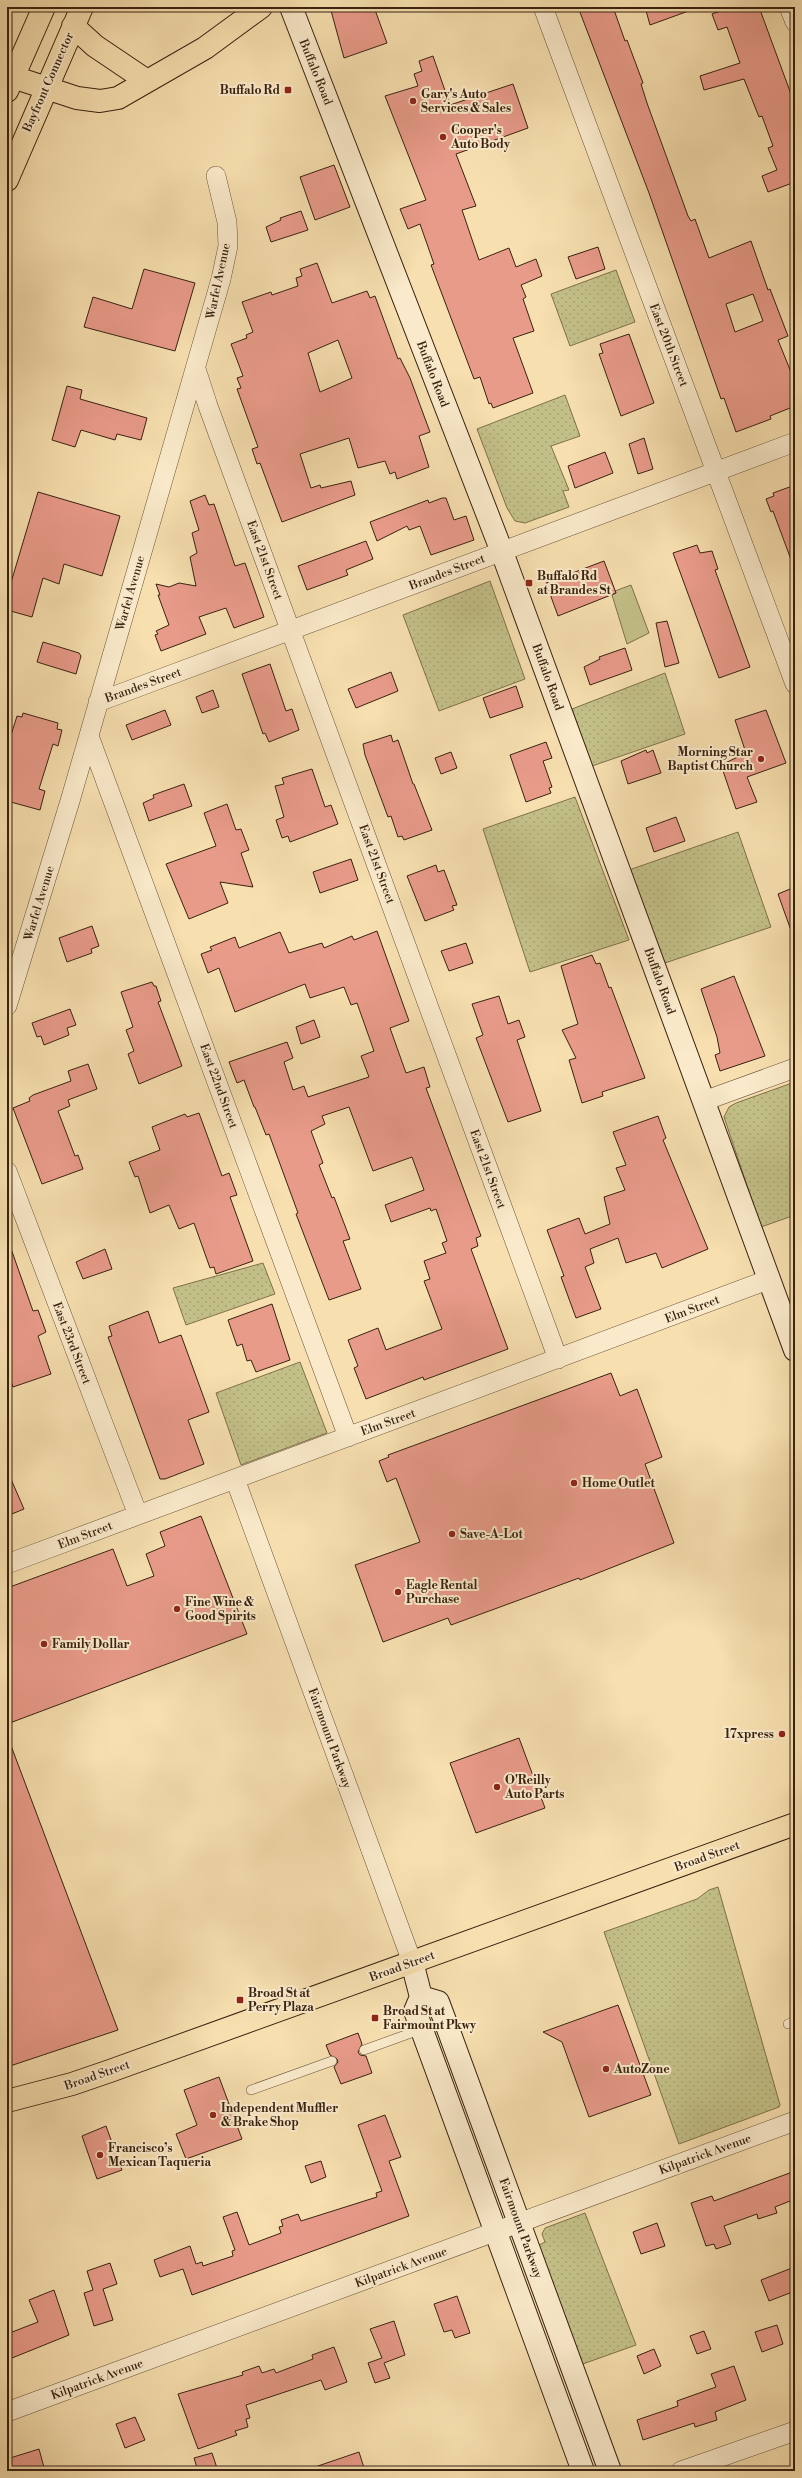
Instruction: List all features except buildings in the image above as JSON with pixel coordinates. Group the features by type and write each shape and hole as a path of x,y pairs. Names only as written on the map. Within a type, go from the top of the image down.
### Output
{"main road":[{"path":"44,7 10,84 45,89 77,98 100,101 118,98 205,48 261,7"},
{"name":"Buffalo Road","path":"291,7 502,552 795,1350"},
{"path":"77,16 95,46 147,81"},
{"name":"Bayfront Connector","path":"7,180 77,16"},
{"name":"Broad Street","path":"7,2101 66,2086 110,2071 795,1824"},
{"name":"Fairmount Parkway","path":"412,1962 421,1997 415,2011 583,2471"},
{"name":"Fairmount Parkway","path":"421,1997 438,2002 610,2471"}],"street":[{"name":"East 20th Street","path":"543,7 795,684"},
{"path":"789,7 795,22"},
{"name":"Warfel Avenue","path":"7,1006 89,736 196,369 228,246 227,222 216,176"},
{"name":"East 21st Street","path":"196,369 208,406 292,631 558,1359"},
{"name":"Brandes Street","path":"98,702 292,631 795,442"},
{"name":"East 22nd Street","path":"89,736 348,1437"},
{"path":"704,1101 795,1068"},
{"name":"East 23rd Street","path":"7,1171 138,1515"},
{"name":"Elm Street","path":"7,1564 770,1279"},
{"name":"Fairmount Parkway","path":"235,1479 412,1962"},
{"name":"Kilpatrick Avenue","path":"7,2412 795,2121"},
{"path":"681,2471 795,2431"}],"lane":[{"path":"364,2050 422,2029"},
{"path":"251,2090 332,2061"}],"shaded area":[{"path":"616,270 635,322 570,346 551,294"},
{"path":"565,395 580,436 551,446 569,490 563,491 569,507 525,523 515,521 507,508 477,429"},
{"path":"490,581 525,679 439,711 403,615"},
{"path":"631,585 649,633 627,644 612,595 616,593 615,591"},
{"path":"665,673 685,734 592,766 572,709"},
{"path":"575,797 629,940 530,972 483,829"},
{"path":"738,832 771,927 665,963 629,870"},
{"path":"795,1082 795,1215 761,1227 724,1117 729,1107 736,1103"},
{"path":"263,1263 275,1294 186,1325 173,1288"},
{"path":"300,1362 327,1433 241,1465 216,1393"},
{"path":"718,1887 780,2105 779,2107 679,2144 604,1932 697,1899 709,1890"},
{"path":"585,2213 636,2345 580,2365 539,2245 545,2242 542,2234 545,2228"}],"place":[{"name":"Buffalo Rd","path":"288,90"},
{"name":"Gary's Auto Services & Sales","path":"413,101"},
{"name":"Cooper's Auto Body","path":"443,137"},
{"name":"Buffalo Rd at Brandes St","path":"529,583"},
{"name":"Morning Star Baptist Church","path":"761,759"},
{"name":"Home Outlet","path":"574,1483"},
{"name":"Save-A-Lot","path":"452,1534"},
{"name":"Eagle Rental Purchase","path":"398,1592"},
{"name":"Fine Wine & Good Spirits","path":"177,1609"},
{"name":"Family Dollar","path":"44,1644"},
{"name":"17xpress","path":"782,1734"},
{"name":"O'Reilly Auto Parts","path":"497,1787"},
{"name":"Broad St at Perry Plaza","path":"240,2000"},
{"name":"Broad St at Fairmount Pkwy","path":"375,2018"},
{"name":"AutoZone","path":"606,2069"},
{"name":"Independent Muffler & Brake Shop","path":"213,2115"},
{"name":"Francisco’s Mexican Taqueria","path":"100,2155"}]}
